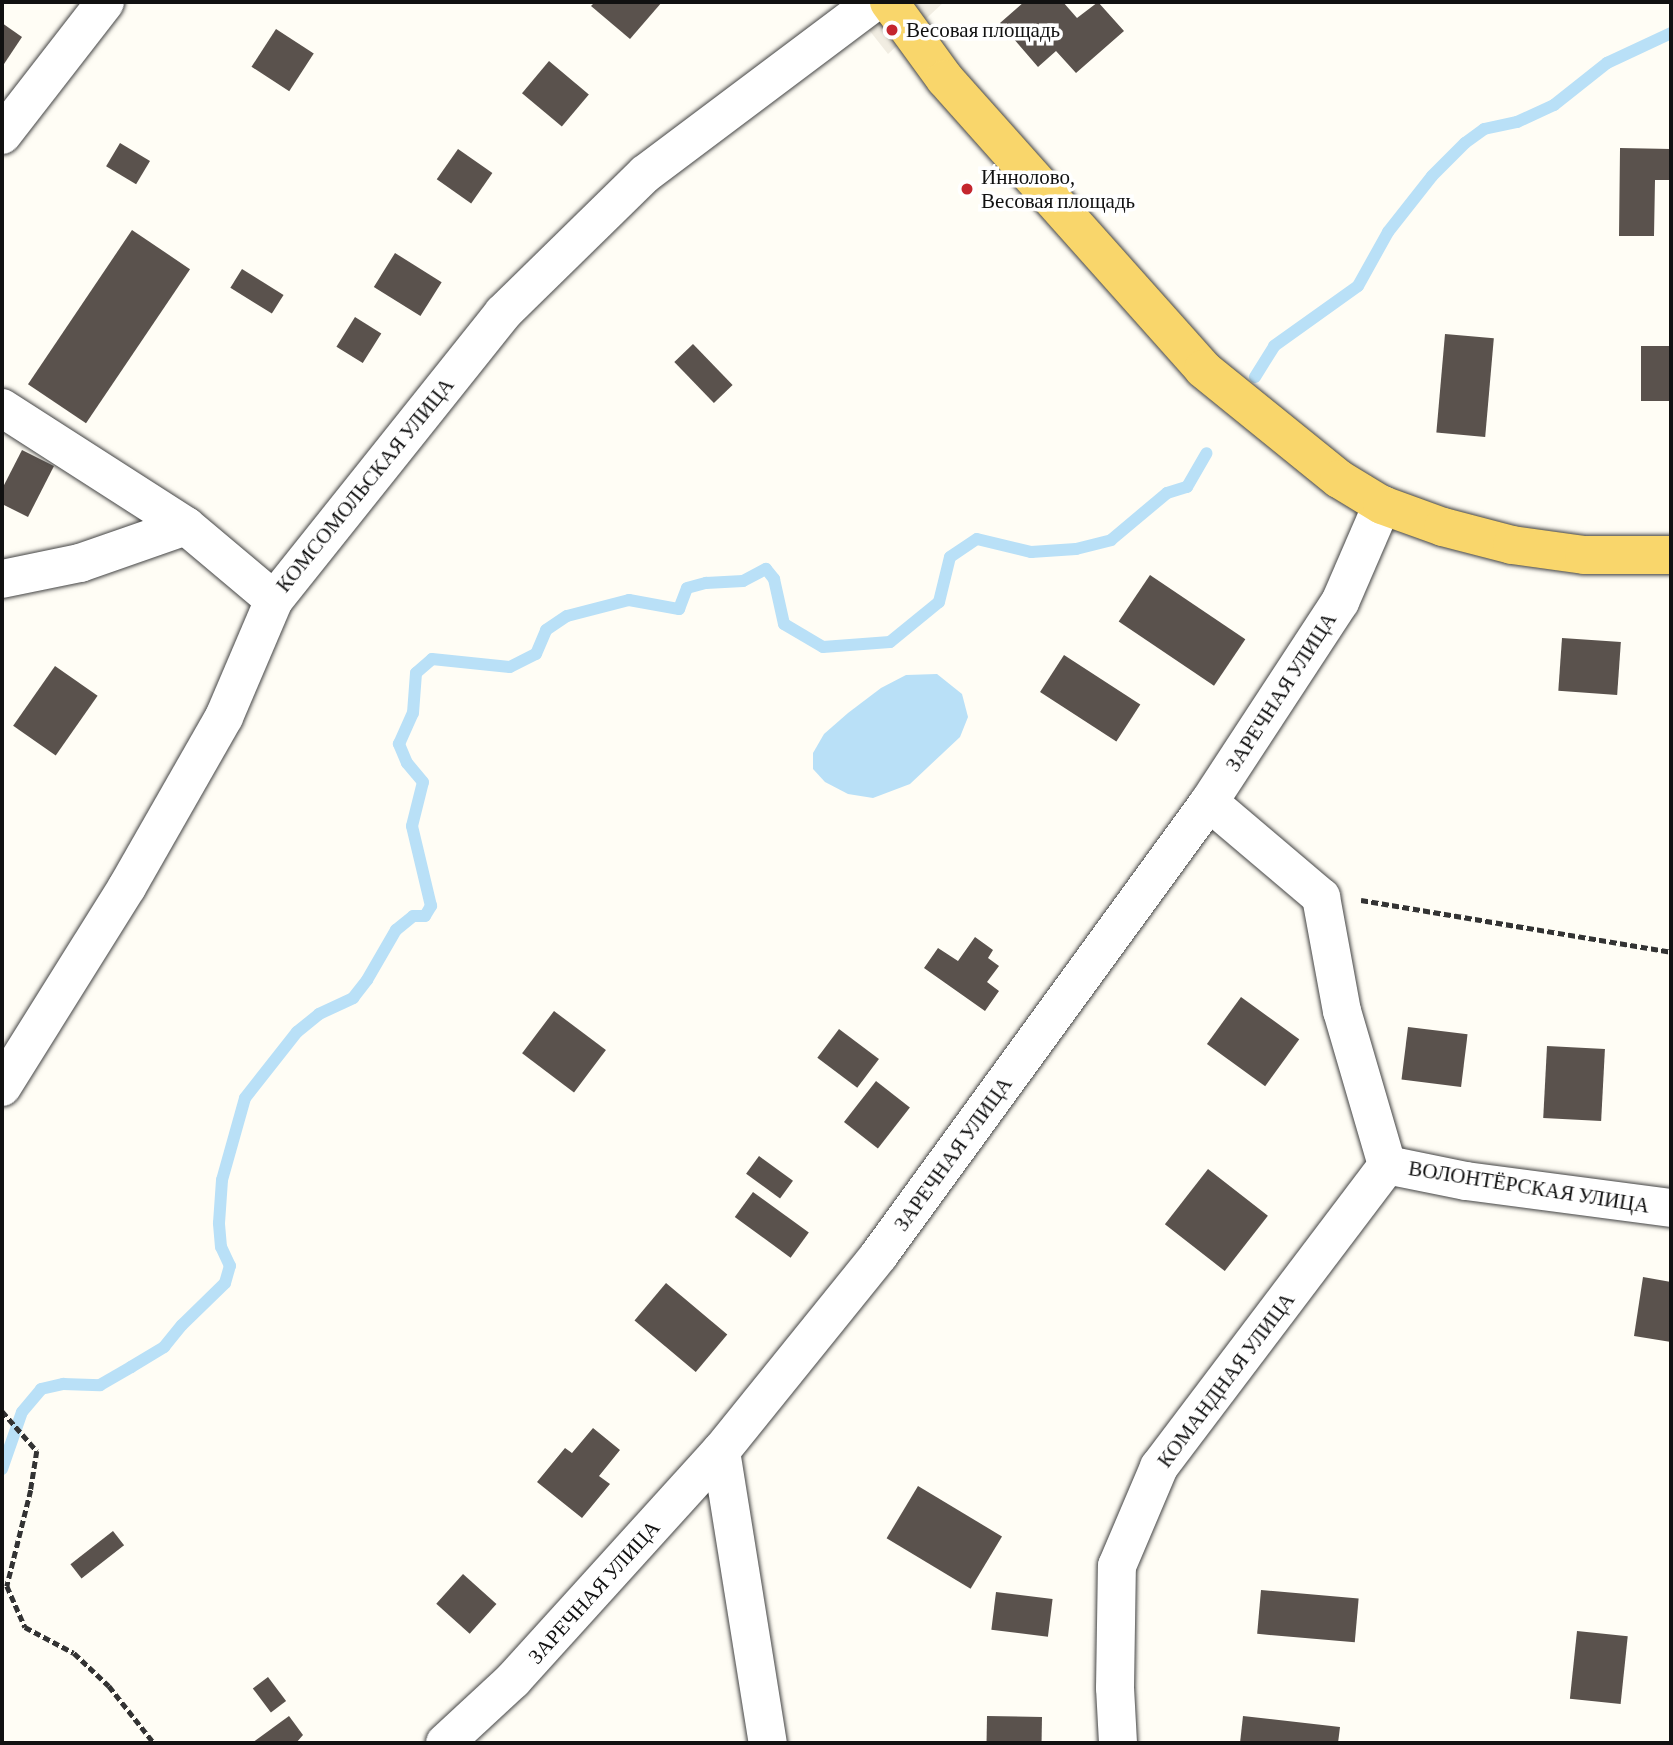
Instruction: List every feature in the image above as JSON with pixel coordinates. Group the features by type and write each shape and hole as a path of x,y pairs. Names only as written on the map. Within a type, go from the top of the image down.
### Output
{"main road":[{"path":"889,2 945,79 1203,369 1339,479 1382,505 1443,527 1512,545 1584,555 1671,555"}],"street":[{"path":"2,135 105,2"},
{"name":"КОМСОМОЛЬСКАЯ УЛИЦА","path":"2,1087 127,887 224,717 274,600 503,313 645,174 874,2"},
{"path":"2,408 186,526 274,600"},
{"name":"ЗАРЕЧНАЯ УЛИЦА","path":"444,1743 513,1680 722,1451 879,1255 1209,802 1340,602 1382,505"},
{"path":"2,579 80,563 186,526"},
{"path":"1209,802 1321,897 1342,1011 1387,1165"},
{"name":"ВОЛОНТЁРСКАЯ УЛИЦА","path":"1387,1165 1465,1181 1671,1208"},
{"name":"КОМАНДНАЯ УЛИЦА","path":"1118,1743 1115,1688 1117,1566 1159,1467 1387,1165"},
{"path":"722,1451 768,1743"}],"path":[{"path":"1321,897 1369,901 1671,952"},
{"path":"2,1411 37,1451 31,1490 7,1586 25,1627 74,1653 109,1686 154,1743"}],"shaded area":[{"name":"Весовая площадь","path":"847,2 944,2 888,54"}],"water":[{"path":"937,674 962,694 968,717 960,737 910,784 873,798 848,794 825,782 813,769 813,753 824,734 848,713 881,688 906,675"}],"building":[{"path":"595,2 662,2 630,39 591,6"},
{"path":"1024,2 1063,2 1077,18 1098,2 1124,31 1076,73 1056,51 1038,67 1000,23"},
{"path":"2,23 22,37 4,64 2,63"},
{"path":"276,29 314,54 289,91 251,67"},
{"path":"549,61 589,94 562,127 522,93"},
{"path":"120,143 150,161 136,184 106,166"},
{"path":"1620,148 1671,149 1671,180 1655,180 1654,236 1619,236"},
{"path":"458,149 492,173 471,203 437,179"},
{"path":"132,230 190,269 86,423 28,384"},
{"path":"395,253 442,282 420,316 374,287"},
{"path":"242,269 284,295 272,314 230,288"},
{"path":"355,317 381,333 363,363 336,347"},
{"path":"1445,334 1494,338 1485,437 1436,433"},
{"path":"693,344 733,385 714,403 674,362"},
{"path":"1641,346 1671,346 1671,401 1641,401"},
{"path":"22,450 54,466 28,517 2,504 2,489"},
{"path":"1150,575 1245,639 1214,686 1119,621"},
{"path":"1562,638 1621,642 1617,695 1558,691"},
{"path":"1064,655 1140,705 1116,741 1040,692"},
{"path":"55,666 98,696 56,756 13,726"},
{"path":"975,937 993,950 988,958 999,966 987,982 999,991 985,1011 924,968 938,948 958,961"},
{"path":"1241,997 1299,1039 1265,1086 1207,1044"},
{"path":"554,1011 606,1050 574,1092 522,1053"},
{"path":"1408,1027 1468,1034 1461,1087 1402,1080"},
{"path":"839,1029 879,1059 857,1088 817,1058"},
{"path":"1547,1046 1605,1049 1601,1121 1543,1118"},
{"path":"876,1081 910,1107 878,1148 844,1122"},
{"path":"759,1156 793,1181 780,1198 746,1174"},
{"path":"1208,1169 1268,1216 1225,1271 1165,1224"},
{"path":"753,1192 809,1233 791,1258 735,1217"},
{"path":"1643,1277 1671,1282 1671,1342 1634,1336"},
{"path":"666,1283 727,1334 696,1372 635,1321"},
{"path":"593,1428 620,1450 599,1476 610,1484 582,1518 537,1482 565,1448 572,1453"},
{"path":"918,1486 1002,1536 971,1589 887,1538"},
{"path":"113,1531 124,1545 82,1578 70,1564"},
{"path":"463,1574 496,1604 470,1634 436,1604"},
{"path":"1261,1590 1359,1599 1355,1642 1257,1634"},
{"path":"996,1592 1053,1599 1048,1637 991,1630"},
{"path":"1577,1631 1628,1636 1621,1704 1570,1699"},
{"path":"268,1677 286,1701 271,1712 253,1688"},
{"path":"289,1716 303,1735 296,1743 252,1743"},
{"path":"987,1716 1042,1717 1042,1743 987,1743"},
{"path":"1243,1716 1340,1727 1338,1743 1240,1743"}],"waterway":[{"path":"1255,377 1274,346 1358,286 1388,232 1432,176 1465,143 1484,129 1517,122 1554,105 1607,63 1671,33"},
{"path":"2,1469 22,1412 41,1389 63,1384 100,1385 164,1347 182,1325 225,1283 230,1266 221,1247 219,1223 222,1180 245,1098 297,1032 319,1014 353,998 367,980 396,930 413,916 425,916 431,906 412,826 423,782 407,763 399,744 413,713 416,673 432,659 510,667 536,654 546,630 567,616 629,600 679,609 687,588 706,583 743,581 766,569 774,579 784,624 823,647 890,642 939,602 950,557 977,539 1031,552 1076,549 1111,540 1167,493 1187,487 1207,453"}],"place":[{"name":"Весовая площадь","path":"892,30"},
{"name":"Иннолово, Весовая площадь","path":"967,189"}]}
